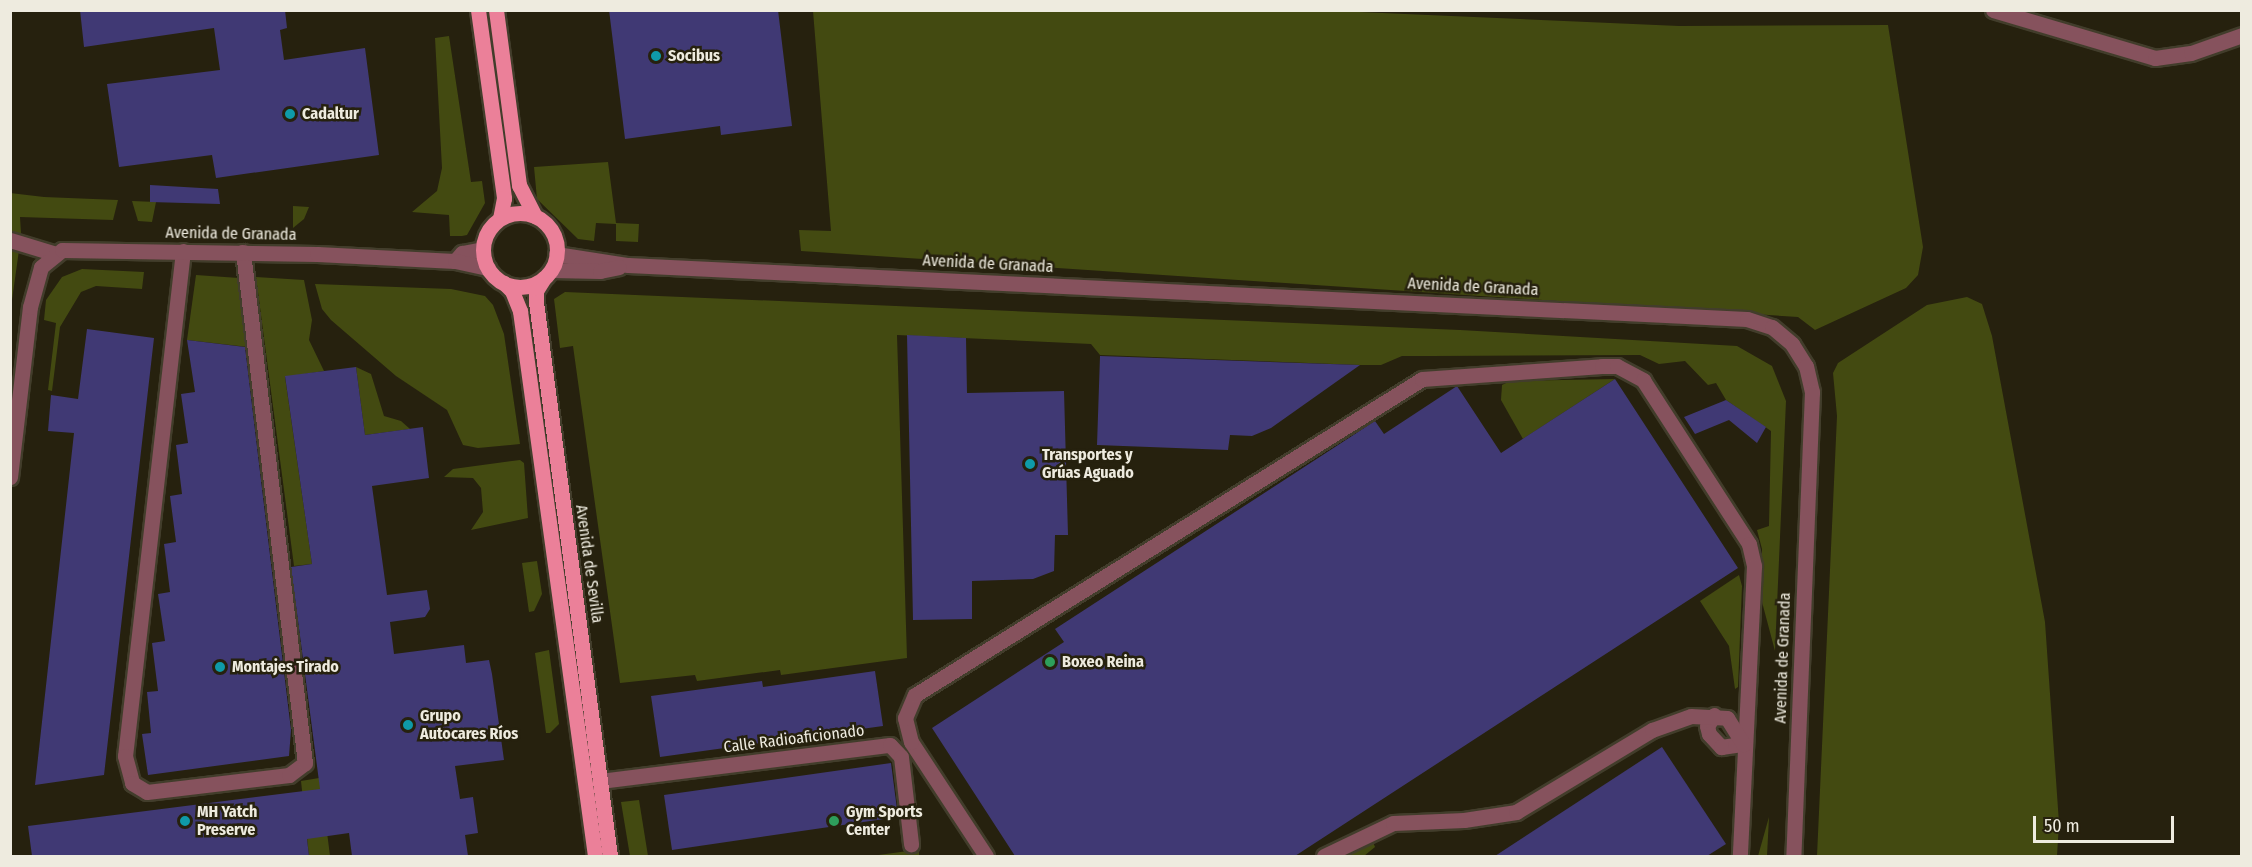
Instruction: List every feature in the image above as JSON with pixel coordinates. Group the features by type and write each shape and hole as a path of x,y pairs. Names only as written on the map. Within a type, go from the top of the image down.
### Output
{"main road":[{"path":"478,10 504,198 500,218 488,232 483,249 488,268 504,283 525,286 548,274 556,254 551,230 524,202 519,185 496,10"},
{"path":"500,218 517,213 536,216"},
{"name":"Avenida de Sevilla","path":"548,274 536,291 536,302 610,856"},
{"name":"Avenida de Sevilla","path":"504,283 512,291 520,311 595,856"}],"street":[{"path":"1993,10 2155,58 2191,53 2241,35"},
{"name":"Avenida de Granada","path":"10,240 56,254 69,248 243,252 455,261 488,268"},
{"name":"Avenida de Granada","path":"455,261 462,253 483,249"},
{"path":"183,251 125,756 132,783 147,792 289,775 305,763 243,252"},
{"path":"10,477 30,307 41,267 56,254"},
{"name":"Avenida de Granada","path":"556,254 628,265 1747,319 1772,327 1792,344 1806,366 1812,392 1793,856"},
{"name":"Avenida de Granada","path":"548,274 600,271 628,265"},
{"path":"986,856 911,742 905,718 915,695 1422,379 1602,366 1624,369 1643,380 1749,544 1754,566 1740,856"},
{"path":"1324,856 1393,824 1464,820 1516,812 1652,730 1691,716 1714,715 1727,718 1744,739"},
{"path":"1714,715 1707,726 1709,734 1721,747 1731,748 1744,739"},
{"name":"Calle Radioaficionado","path":"600,781 885,745 895,748 900,757 911,844"}],"green space":[{"path":"1313,10 1679,26 1888,25 1923,247 1918,275 1906,288 1815,330 1798,317 801,251 799,230 831,231 813,11"},
{"path":"449,36 471,182 482,181 485,203 467,235 462,236 450,236 449,215 412,212 437,191 442,168 435,38"},
{"path":"608,162 616,223 639,224 638,242 616,241 616,224 596,223 594,241 578,239 537,199 534,167"},
{"path":"10,193 118,200 113,220 20,217 21,233 11,233"},
{"path":"132,201 156,202 152,222 138,221"},
{"path":"293,206 309,207 304,219 293,228"},
{"path":"11,240 20,243 11,307"},
{"path":"82,269 144,272 142,289 96,286 81,292 60,327 52,391 48,390 56,323 44,320 46,300 62,277"},
{"path":"196,275 239,278 248,347 187,340"},
{"path":"256,277 304,280 312,320 309,340 324,371 285,377 312,564 294,566"},
{"path":"315,284 451,289 485,296 493,305 504,334 520,444 478,448 463,445 447,410 396,376 331,320 322,309"},
{"path":"565,292 1460,330 1737,346 1772,366 1786,401 1775,651 1762,602 1762,549 1757,530 1769,526 1771,431 1726,400 1716,383 1708,385 1685,361 1659,364 1640,355 1402,356 1381,365 1360,365 1100,355 1091,344 897,335 907,658 781,675 780,670 697,681 695,675 620,683 573,346 560,348 554,299"},
{"path":"1967,297 1982,304 1992,336 2045,622 2059,823 2057,856 1817,856 1837,416 1833,373 1838,363 1927,305"},
{"path":"356,367 371,374 384,416 401,421 410,429 365,435"},
{"path":"1615,379 1523,439 1501,400 1502,385 1510,381"},
{"path":"520,460 524,463 528,518 471,530 483,512 481,488 473,478 444,477 453,469"},
{"path":"537,561 542,594 534,611 529,612 522,563"},
{"path":"1739,575 1742,586 1738,687 1735,689 1729,646 1700,601"},
{"path":"549,650 559,724 550,733 546,733 535,653"},
{"path":"319,778 330,856 309,856 301,781"},
{"path":"639,800 648,856 630,856 621,802"},
{"path":"1769,817 1767,856 1758,856"},
{"path":"1373,842 1375,847 1364,856 1348,856"},
{"path":"908,851 919,852 919,856 871,856"}],"building":[{"path":"80,10 285,10 287,28 280,30 284,60 365,48 379,155 216,178 212,155 119,167 107,84 220,70 214,28 84,47"},
{"path":"609,10 778,10 792,126 721,135 720,126 625,139"},
{"path":"150,185 218,189 220,204 150,202"},
{"path":"87,329 154,338 104,775 35,785 74,433 48,431 51,395 78,399"},
{"path":"907,335 966,338 967,393 1064,391 1068,535 1055,535 1054,571 1033,579 972,581 972,619 913,620"},
{"path":"187,340 245,347 291,730 289,756 148,775 142,734 151,733 147,692 158,691 152,643 165,641 158,594 170,592 164,544 176,542 170,496 182,494 176,445 188,443 181,394 195,392"},
{"path":"1100,356 1360,365 1271,428 1252,436 1230,435 1228,450 1097,445"},
{"path":"356,367 365,435 423,427 429,478 372,486 387,595 427,590 430,609 425,617 390,622 394,654 464,645 466,663 489,660 504,760 455,766 460,799 473,797 478,833 465,835 468,856 352,856 349,833 307,839 309,856 32,856 28,826 320,789 291,567 312,564 285,376"},
{"path":"1615,379 1738,568 1295,856 1015,856 932,728 1064,642 1055,629 1375,421 1384,434 1457,386 1501,453"},
{"path":"1726,400 1766,427 1757,443 1729,420 1695,434 1684,417"},
{"path":"875,671 883,726 660,757 651,696 762,681 763,687"},
{"path":"1662,747 1726,844 1707,856 1495,856"},
{"path":"891,763 898,817 672,850 664,795"}],"place":[{"name":"Socibus","path":"656,56"},
{"name":"Cadaltur","path":"290,114"},
{"name":"Transportes y Grúas Aguado","path":"1030,464"},
{"name":"Boxeo Reina","path":"1050,662"},
{"name":"Montajes Tirado","path":"220,667"},
{"name":"Grupo Autocares Ríos","path":"408,725"},
{"name":"MH Yatch Preserve","path":"185,821"},
{"name":"Gym Sports Center","path":"834,821"}]}
